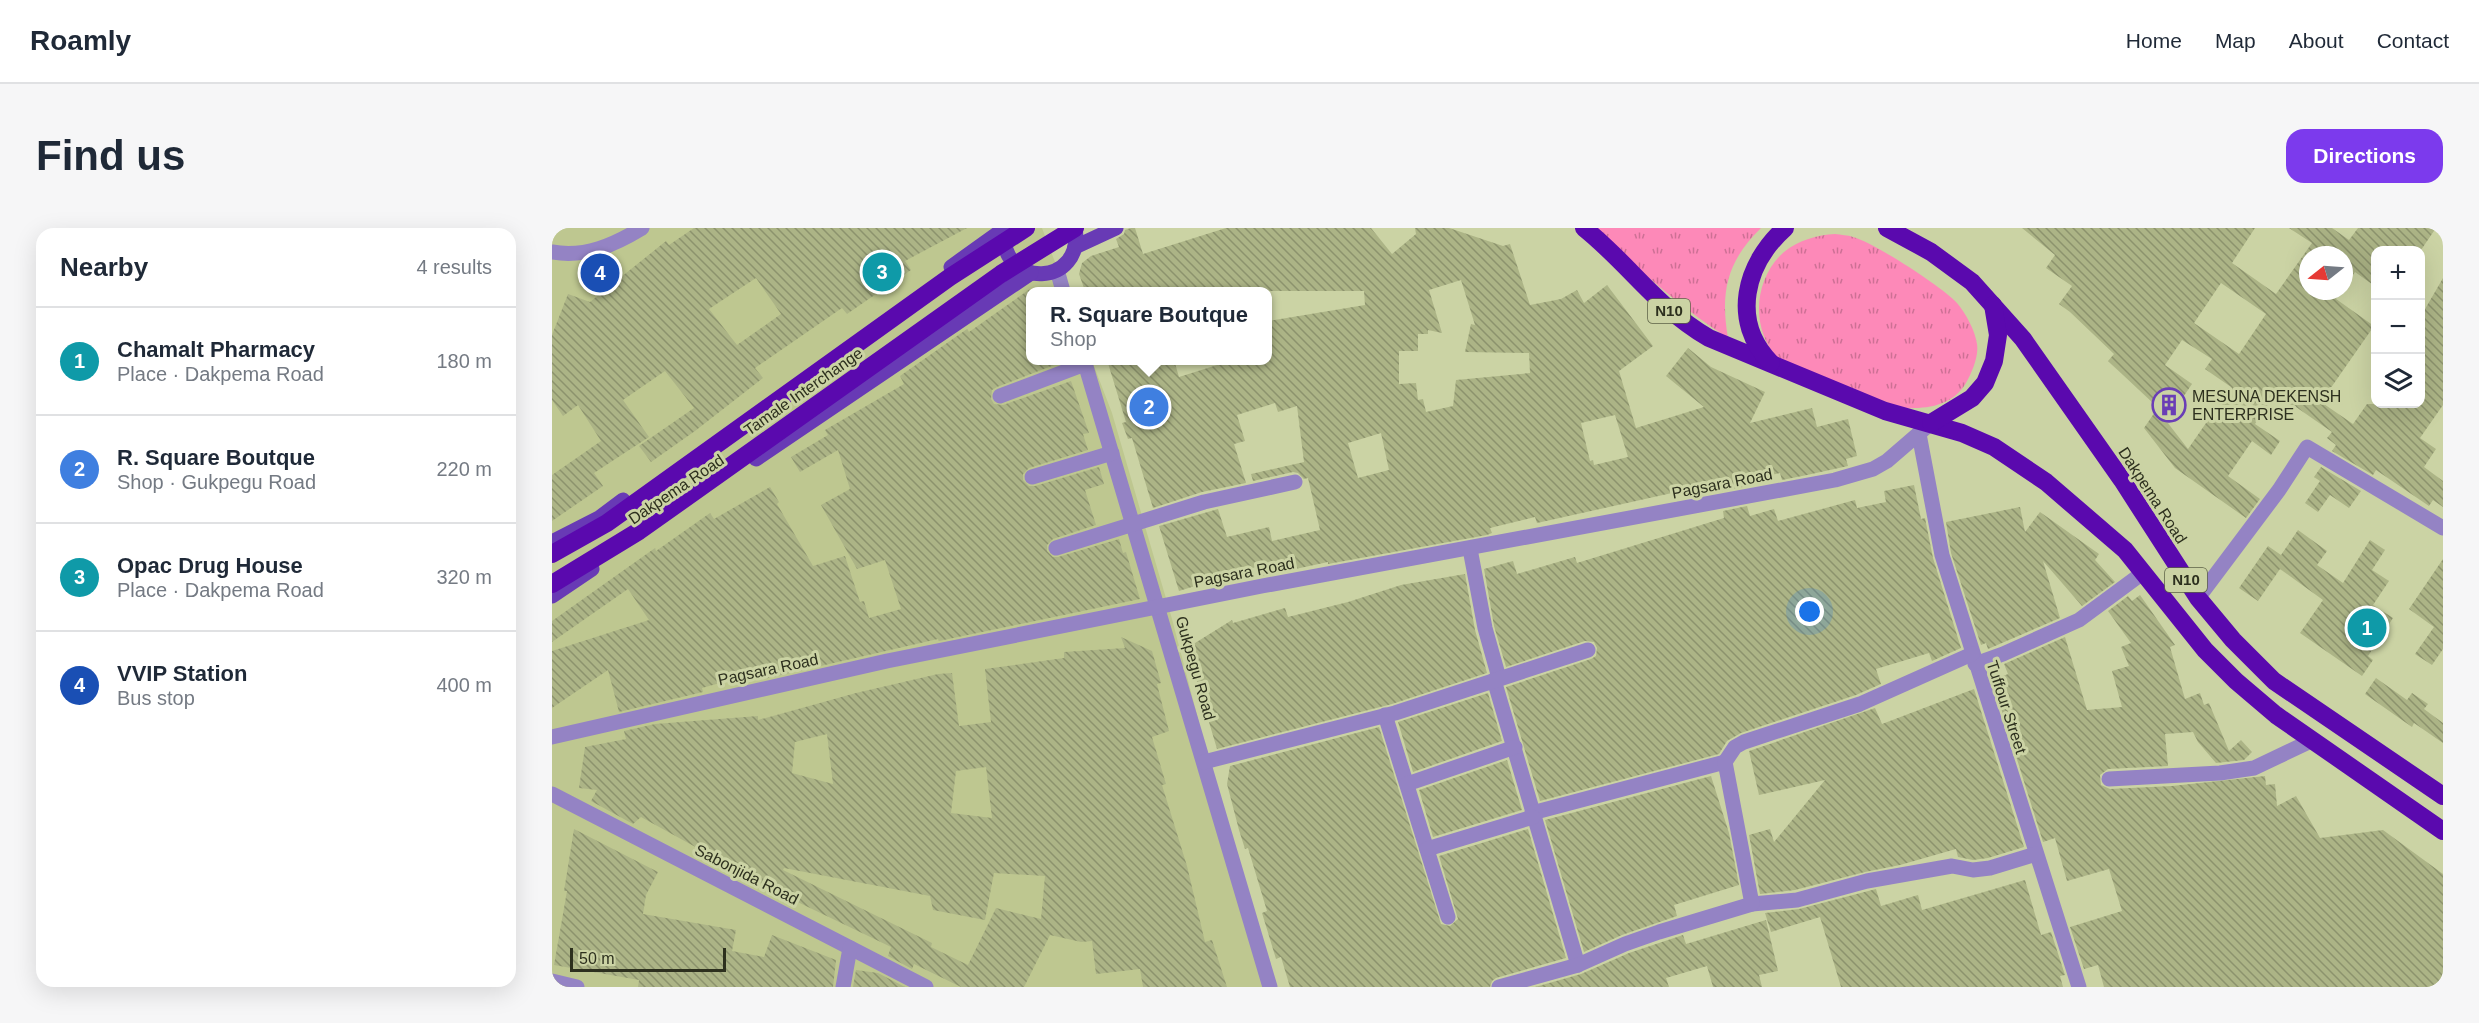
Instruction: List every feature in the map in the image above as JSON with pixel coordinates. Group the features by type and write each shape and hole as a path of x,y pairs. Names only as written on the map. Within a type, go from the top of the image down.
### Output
{"highway":[{"name":"Tamale Interchange","path":"552,554 607,523 950,277 1026,228"},
{"name":"Tamale Interchange","path":"552,584 639,531 1000,274 1075,228"},
{"name":"N10","path":"1584,228 1665,308 1685,324 1709,338 1925,428 1962,433 1994,447 2046,482 2125,550 2205,650 2236,681 2276,714 2443,831"},
{"path":"1775,367 1759,350 1750,328 1746,299 1752,270 1768,243 1785,228"},
{"name":"N10","path":"1887,228 1931,252 1972,282 1993,304"},
{"path":"1925,428 1972,398 1985,383 1994,361 1998,335 1993,304"},
{"name":"Dakpema Road","path":"1993,304 2023,339 2122,480 2198,598 2233,640 2274,681 2443,796"}],"main road":[{"path":"1004,228 1003,240 1006,251 1020,268 1040,274 1057,270 1065,265 1075,247 1075,228"},
{"name":"Dakpema Road","path":"552,542 599,518 1004,228"},
{"path":"1075,247 1116,228"},
{"name":"Dakpema Road","path":"552,596 1031,273"}],"street":[{"path":"552,252 567,255 597,251 642,228"},
{"path":"1057,270 1062,287"},
{"path":"1000,396 1077,365"},
{"name":"Gukpegu Road","path":"1085,365 1159,607 1270,987"},
{"name":"Pagsara Road","path":"552,737 887,660 1835,480 1880,465 1925,428"},
{"name":"Tuffour Street","path":"1925,428 1942,555 1973,659 2079,987"},
{"path":"2198,598 2273,499 2307,447 2443,528"},
{"path":"1032,477 1112,453"},
{"path":"1056,548 1204,502 1295,482"},
{"path":"1470,549 1496,679 1532,815 1578,965"},
{"path":"1427,849 1532,815 1725,762 1735,747 1744,742 1860,704 1973,659 2002,654 2079,620 2144,572"},
{"path":"1204,762 1385,715 1588,650"},
{"path":"1385,715 1448,917"},
{"path":"2109,779 2220,773 2254,768 2313,740"},
{"path":"1407,784 1515,747"},
{"path":"1725,762 1752,904"},
{"name":"Sabonjida Road","path":"552,794 926,987"},
{"path":"1498,987 1578,965 1659,932 1752,904 1797,900 1867,881 1952,866 1973,870 1990,868 2036,854"},
{"path":"843,987 850,948"},
{"path":"552,981 577,987"}],"shaded area":[{"path":"552,228 1042,228 1064,287 1026,287 1026,365 1094,365 1112,413 1172,619 1268,987 552,987"}],"green space":[{"path":"1596,228 1761,228 1740,253 1729,278 1725,306 1728,338 1659,286"},
{"path":"1835,234 1863,241 1891,256 1938,287 1960,307 1976,339 1977,354 1966,383 1954,397 1930,407 1902,408 1790,367 1782,362 1772,350 1764,337 1759,307 1761,292 1773,264 1784,252 1796,244 1808,239"}],"building":[{"path":"694,228 967,228 905,261 911,270 847,314 842,308 755,368 763,378 651,462 639,446 694,408 665,371 623,400 649,437 594,473 603,486 552,521 552,475 601,441 578,405 563,416 552,400 552,335 568,294 590,302 666,241 669,245","holes":["756,278 781,314 737,345 709,309"]},
{"path":"1135,228 1143,254 1226,228 1371,228 1392,254 1416,234 1415,228 1449,228 1503,246 1510,244 1530,305 1561,299 1577,290 1584,303 1607,285 1653,346 1619,371 1636,428 1704,407 1666,376 1688,348 1711,367 1765,392 1750,423 1812,408 1817,427 1848,419 1857,456 1846,459 1848,466 1782,480 1780,473 1742,482 1743,487 1718,492 1717,486 1700,490 1699,487 1537,523 1535,517 1490,528 1492,533 1487,535 1328,564 1328,562 1258,577 1256,567 1179,591 1159,526 1218,509 1227,537 1269,527 1272,541 1320,530 1308,478 1304,479 1298,473 1293,472 1253,481 1251,474 1304,462 1297,406 1278,412 1275,403 1237,415 1245,441 1234,444 1246,483 1202,492 1153,508 1132,438 1128,439 1122,423 1126,422 1109,365 1175,365 1179,377 1217,365 1272,365 1272,320 1365,305 1364,291 1272,291 1272,287 1084,287 1079,274 1082,263 1091,256 1119,247 1116,239 1124,234 1125,230","holes":["1461,280 1475,325 1471,324 1465,352 1529,353 1530,373 1456,380 1453,406 1426,412 1423,399 1418,400 1416,383 1399,384 1399,351 1418,351 1418,334 1428,334 1428,330 1442,333 1429,290","1615,415 1628,457 1594,465 1593,460 1590,461 1581,423","1381,433 1389,470 1358,478 1348,443"]},
{"path":"2022,228 2255,228 2232,263 2276,294 2299,261 2299,300 2337,300 2371,324 2371,330 2321,402 2353,424 2367,404 2371,404 2371,408 2425,408 2425,309 2443,278 2443,405 2420,438 2436,449 2424,467 2443,481 2443,507 2433,500 2429,506 2376,470 2373,475 2332,451 2336,445 2327,438 2332,432 2274,395 2255,424 2280,441 2271,455 2252,441 2228,476 2260,499 2246,518 2175,468 2144,428 2157,409 2188,449 2231,387 2205,369 2212,359 2182,340 2165,365 2192,384 2169,418 2108,361 2114,354 2059,304 2072,286 2046,268 2055,255","holes":["2221,283 2266,314 2239,354 2194,323"]},
{"path":"2289,228 2332,228 2349,240 2358,228 2436,228 2424,246 2371,246 2371,283 2355,272 2353,275 2353,246 2310,246 2312,243"},
{"path":"1026,292 1026,365 1054,365 997,387 992,390 991,399 994,404 1003,405 1071,381 1089,433 1083,434 1088,450 1029,468 1023,474 1023,480 1029,486 1035,486 1099,467 1104,484 1085,490 1096,525 1053,539 1047,545 1047,551 1053,557 1058,557 1119,539 1123,553 1126,552 1140,599 939,641 938,639 764,679 763,671 702,688 703,692 619,712 608,670 552,708 552,651 649,620 628,589 552,642 552,621 655,548 656,551 710,513 714,519 770,487 779,502 777,504 813,566 845,556 860,602 864,601 869,618 901,609 885,560 857,569 821,505 850,489 838,450 800,472 791,457 828,435 825,430 904,384 900,376 967,329 969,332"},
{"path":"2321,467 2361,491 2349,508 2330,495 2318,512 2305,503 2320,481 2314,477"},
{"path":"1914,485 1921,519 1925,518 1933,558 1961,648 1932,661 1929,653 1876,669 1881,684 1856,695 1741,733 1727,741 1719,754 1540,801 1506,687 1591,659 1596,656 1597,648 1594,642 1585,641 1506,667 1494,626 1484,569 1513,561 1517,574 1575,557 1577,563 1724,518 1723,511 1747,506 1750,516 1774,509 1778,521 1855,500 1857,508 1886,502 1884,491"},
{"path":"2020,507 2025,532 2040,512 2099,554 2095,560 2115,582 2082,606 2043,561 2060,618 1988,649 1986,643 1981,645 1951,553 1946,522"},
{"path":"2298,530 2327,551 2317,565 2343,583 2370,540 2385,550 2372,570 2389,581 2373,605 2393,618 2368,656 2373,660 2362,676 2300,633 2323,600 2280,569 2258,601 2239,588 2268,546 2281,555"},
{"path":"2443,559 2443,649 2432,665 2415,654 2434,627 2409,609"},
{"path":"1465,574 1475,630 1487,673 1392,704 1217,749 1187,648 1232,620 1233,623 1285,608 1288,617 1348,602 1401,585"},
{"path":"2140,595 2175,645 2170,647 2185,699 2200,693 2204,705 2209,703 2229,751 2241,740 2252,752 2244,760 2216,763 2198,742 2193,732 2165,734 2168,766 2108,769 2100,775 2101,785 2110,789 2172,786 2265,776 2266,785 2275,784 2277,806 2296,796 2320,838 2383,830 2443,874 2443,987 2104,987 2098,965 2084,969 2070,927 2122,911 2109,869 2067,881 2055,838 2043,842 1993,683 1997,682 1996,679 2008,674 2004,664 2065,637 2087,710 2122,707 2112,671 2129,666 2121,647 2131,643 2108,611 2128,596 2132,601"},
{"path":"1121,637 1152,651 1161,683 1157,684 1169,731 1152,737 1166,784 1162,785 1187,866 1205,942 1212,940 1227,987 1143,987 1140,969 1096,974 1092,941 1081,942 1050,935 1024,987 961,987 914,964 912,969 888,956 891,947 781,894 641,817 633,824 591,801 597,790 579,788 585,747 626,739 624,731 655,724 758,716 758,720 856,693 938,674 952,673 959,726 991,722 985,669 1064,658 1064,652 1125,648","holes":["827,734 833,784 792,773 795,742","986,767 992,818 951,813 956,771","784,868 930,896 933,910 985,920 994,873 1045,876 1041,919 996,908 968,965 931,947 932,943 783,870"]},
{"path":"2376,678 2407,700 2412,693 2428,704 2424,709 2443,723 2443,743 2414,723 2412,727 2365,694"},
{"path":"1974,689 2024,847 1973,860 1958,857 1956,849 1795,890 1760,894 1749,835 1770,829 1774,842 1825,780 1759,795 1749,751 1875,708 1882,724"},
{"path":"1488,693 1502,741 1413,772 1398,722"},
{"path":"1379,727 1441,924 1450,926 1458,919 1439,856 1528,829 1566,958 1496,978 1490,987 1290,987 1281,957 1276,959 1262,913 1267,911 1248,848 1245,849 1239,830 1227,784 1230,766"},
{"path":"1507,760 1522,810 1433,837 1419,790"},
{"path":"1711,776 1729,833 1739,885 1674,905 1677,916 1622,935 1584,952 1545,820"},
{"path":"574,829 658,872 646,895 643,914 736,930 732,951 764,957 772,935 836,960 833,987 638,987 639,980 554,965 567,891 564,891"},
{"path":"2025,880 2041,935 2051,932 2065,975 2060,976 2063,987 1841,987 1820,917 1771,932 1765,913 1799,909 1876,889 1881,906 1918,895 1922,910"},
{"path":"1766,920 1778,971 1759,975 1762,987 1713,987 1707,966 1666,978 1669,987 1535,987 1581,974 1629,953 1683,935 1686,944"},
{"path":"856,970 878,973 905,987 853,987"}],"place":[{"name":"Opac Drug House","path":"882,272"},
{"name":"VVIP Station","path":"600,273"},
{"name":"MESUNA DEKENSH ENTERPRISE","path":"2169,405"},
{"name":"R. Square Boutque","path":"1149,407"},
{"name":"Chamalt Pharmacy","path":"2367,628"}]}
